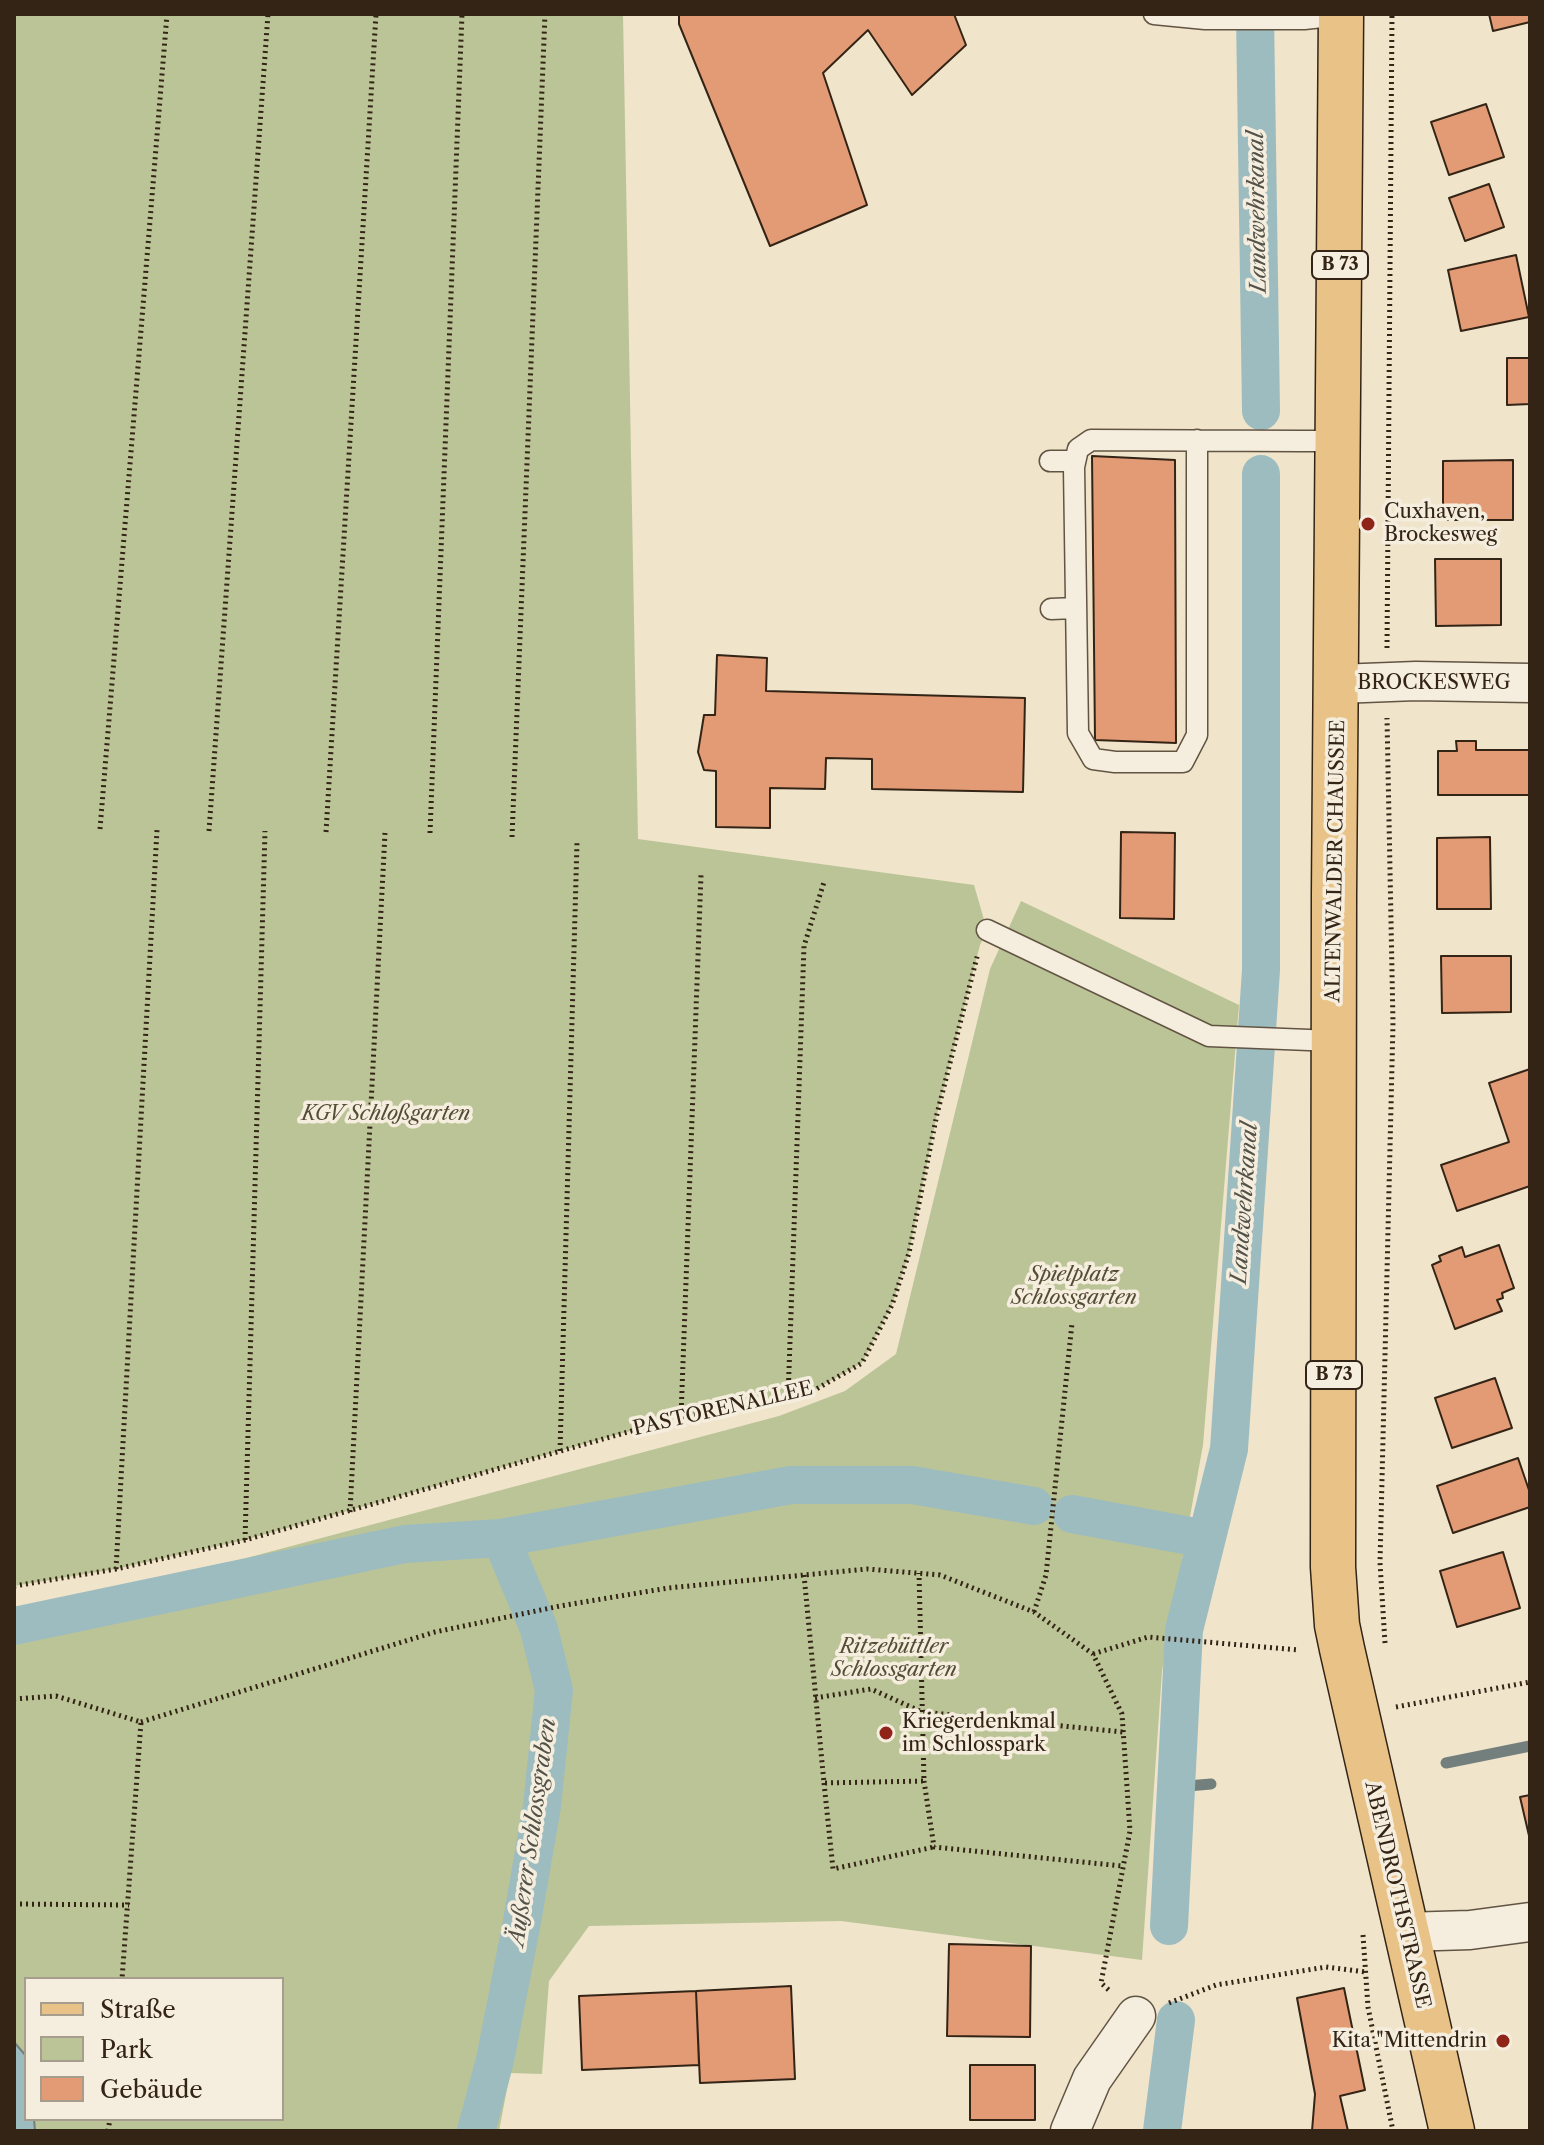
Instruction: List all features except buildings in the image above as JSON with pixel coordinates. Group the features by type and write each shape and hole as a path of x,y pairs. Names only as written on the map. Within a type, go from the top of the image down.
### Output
{"main road":[{"name":"ALTENWALDER CHAUSSEE","path":"1329,16 1339,441 1333,1567 1337,1625 1373,1707"},
{"name":"ABENDROTHSTRASSE","path":"1373,1707 1384,1928 1452,2131"}],"street":[{"name":"BROCKESWEG","path":"1338,684 1530,683"},
{"path":"1384,1928 1470,1930 1530,1922"},
{"path":"1070,2131 1092,2079 1136,2016"}],"lane":[{"path":"1154,14 1205,19 1329,16"},
{"path":"1197,440 1197,735 1183,762 1093,759 1078,733 1075,461 1078,449 1091,440 1197,440 1339,441"},
{"path":"1050,461 1075,461"},
{"path":"1051,609 1075,608"},
{"path":"987,930 1209,1036 1334,1041"}],"path":[{"path":"100,829 167,14"},
{"path":"209,831 268,14"},
{"path":"326,832 376,14"},
{"path":"430,833 462,14"},
{"path":"512,837 545,14"},
{"path":"1385,1648 1380,1563 1393,1023 1387,682 1392,14"},
{"path":"116,1569 157,830"},
{"path":"245,1540 265,831"},
{"path":"350,1512 385,833"},
{"path":"560,1451 577,842"},
{"path":"681,1417 701,875"},
{"path":"788,1398 804,946 824,882"},
{"name":"PASTORENALLEE","path":"14,1586 116,1569 245,1540 681,1417 811,1392 862,1363 892,1305 909,1253 937,1114 980,945 987,930"},
{"path":"1034,1612 1046,1575 1072,1323"},
{"path":"14,1699 56,1696 141,1722 435,1632 560,1606 668,1588 867,1569 940,1575 1034,1612 1093,1654 1122,1714 1130,1831 1101,1983 1136,2016 1216,1985 1326,1967 1366,1972"},
{"path":"919,1573 924,1781 934,1847"},
{"path":"804,1575 833,1869 934,1847 1122,1866"},
{"path":"1093,1654 1148,1637 1299,1650 1303,1664"},
{"path":"1373,1707 1530,1682"},
{"path":"815,1698 871,1689 922,1712 1123,1732"},
{"path":"122,1977 141,1722"},
{"path":"824,1783 924,1781"},
{"path":"14,1904 129,1905"},
{"path":"1384,1928 1366,1972 1368,2007 1393,2131"}],"green space":[{"name":"KGV Schloßgarten","path":"14,14 623,14 638,839 974,885 987,930 980,945 937,1114 909,1253 892,1305 862,1363 811,1392 680,1417 245,1540 116,1569 14,1586"},
{"name":"Ritzebüttler Schlossgarten","path":"1021,901 1239,1005 1203,1445 1162,1671 1142,1960 841,1921 589,1926 549,1981 542,2074 510,2073 499,2131 14,2131 14,1608 239,1560 779,1416 845,1391 896,1354 990,969"}],"water":[{"path":"14,2042 24,2054 24,2121 34,2121 35,2131 14,2131"}],"waterway":[{"name":"Landwehrkanal","path":"1255,14 1261,411"},
{"name":"Landwehrkanal","path":"1169,1926 1184,1630 1229,1449 1261,970 1261,474"},
{"name":"Äußerer Schlossgraben","path":"476,2131 495,2060 521,1927 542,1806 554,1690 539,1629 501,1538 791,1485 912,1485 1034,1506"},
{"name":"Äußerer Schlossgraben","path":"1072,1514 1206,1539"},
{"name":"Äußerer Schlossgraben","path":"14,1626 405,1544 501,1538"},
{"path":"1446,1763 1530,1746"},
{"path":"1176,1787 1211,1784"},
{"name":"Landwehrkanal","path":"1162,2131 1176,2020"}],"place":[{"name":"Cuxhaven, Brockesweg","path":"1368,524"},
{"name":"Kriegerdenkmal im Schlosspark","path":"886,1733"},
{"name":"Kita \"Mittendrin","path":"1503,2041"}],"park label":[{"name":"Spielplatz Schlossgarten","path":"1074,1286"}]}
